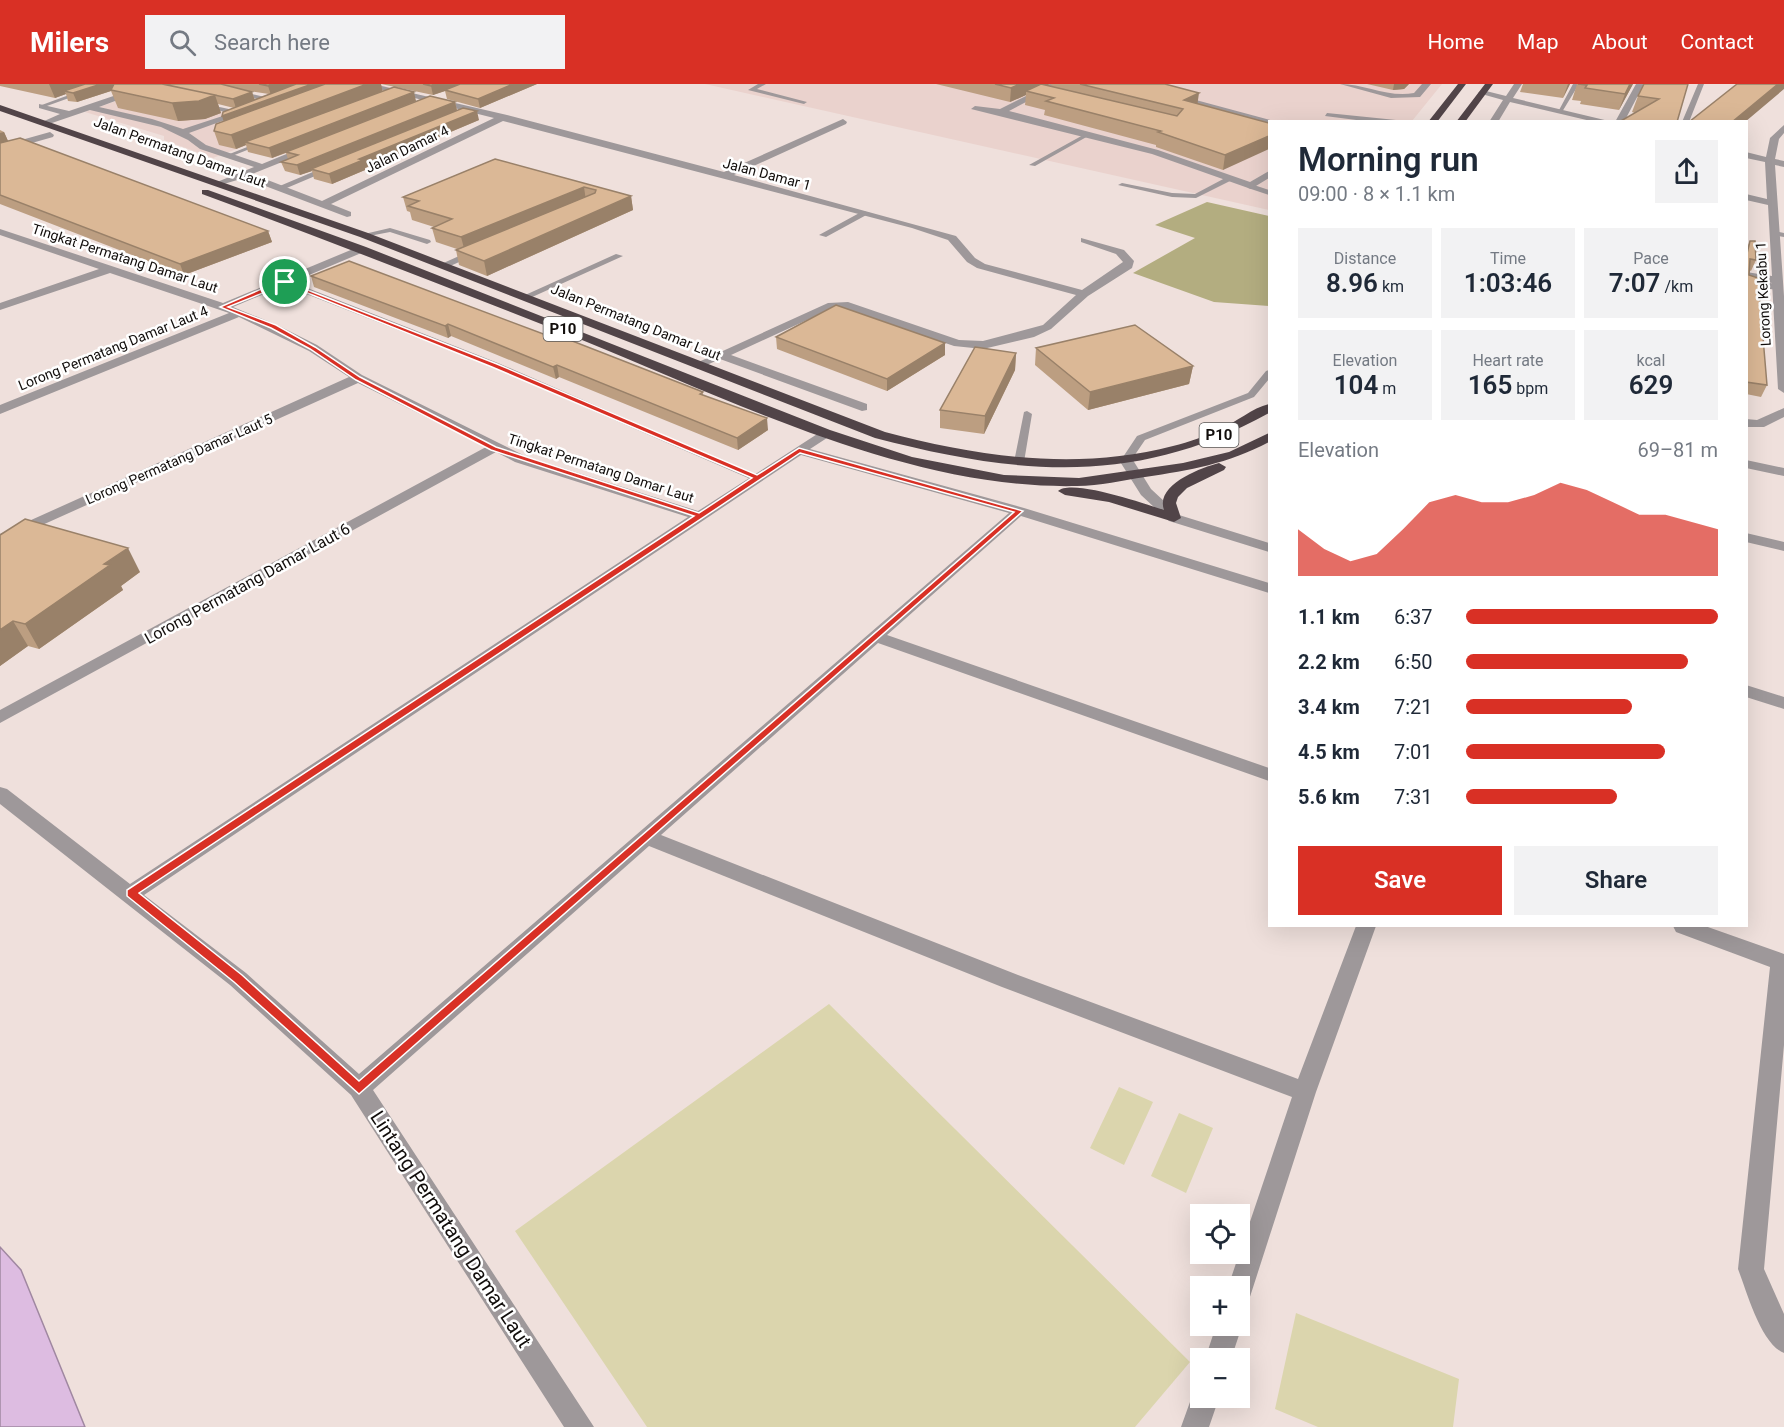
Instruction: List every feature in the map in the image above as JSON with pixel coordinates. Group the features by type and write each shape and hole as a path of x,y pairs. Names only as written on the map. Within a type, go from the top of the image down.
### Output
{"highway":[{"path":"1434,120 1462,84"},
{"path":"1462,120 1489,84"},
{"name":"Jalan Permatang Damar Laut","path":"0,108 46,122 364,235 527,296 880,435 963,456 1019,462 1075,464 1126,460 1166,453 1210,439 1245,424 1268,409"},
{"name":"Jalan Permatang Damar Laut","path":"0,119 50,135 362,249 825,433 909,462 1004,479 1079,482 1136,476 1234,455 1268,438"},
{"path":"1174,518 1169,504 1173,494 1234,455"},
{"path":"1004,479 1049,490 1111,498 1174,518"}],"street":[{"path":"46,122 157,84"},
{"path":"196,84 274,100"},
{"name":"Jalan Damar 1","path":"363,84 504,117 952,238 971,260 981,266 1084,294"},
{"path":"1001,111 1056,84"},
{"path":"1344,84 1386,94 1409,96 1417,94 1427,84"},
{"path":"1493,120 1518,84"},
{"path":"1619,120 1640,84"},
{"path":"411,109 452,92"},
{"path":"1041,93 1052,95"},
{"path":"1482,93 1600,120"},
{"path":"184,132 284,96"},
{"path":"42,106 68,114"},
{"path":"88,107 184,132 199,141 203,147 263,166"},
{"path":"975,109 1001,111 1155,152 1251,186 1268,175"},
{"name":"Jalan Damar 4","path":"322,205 504,117"},
{"path":"724,176 843,122"},
{"path":"1770,160 1775,138 1784,128"},
{"path":"0,150 50,135"},
{"path":"199,141 210,137"},
{"path":"220,184 316,146"},
{"path":"1748,155 1784,164"},
{"name":"Lorong Kekabu 1","path":"1770,160 1773,203 1779,234 1784,389"},
{"path":"243,174 347,214"},
{"path":"1748,197 1773,203"},
{"name":"Tingkat Permatang Damar Laut","path":"0,232 107,270 223,307 273,327 313,348 358,378 494,448 700,516"},
{"path":"698,364 828,306 844,304 958,343 983,345 1030,334 1047,327 1084,294 1128,266 1129,261 1120,252 1085,240"},
{"path":"444,265 496,244"},
{"path":"223,307 362,249"},
{"path":"0,307 107,270"},
{"path":"1748,276 1780,285"},
{"name":"Lorong Permatang Damar Laut 4","path":"0,410 237,314"},
{"path":"720,355 862,407"},
{"name":"Lorong Permatang Damar Laut 5","path":"0,540 358,378"},
{"path":"1752,423 1784,412"},
{"path":"131,893 825,433"},
{"name":"Lorong Permatang Damar Laut 6","path":"0,717 494,448"},
{"path":"799,450 1019,511 1268,588"},
{"path":"1126,460 1158,505 1174,518 1268,548"},
{"path":"1748,464 1784,472"},
{"path":"359,1088 877,638 1019,511"},
{"path":"1748,538 1784,547"},
{"path":"877,638 1268,775"},
{"path":"1748,693 1784,703"},
{"name":"Lintang Permatang Damar Laut","path":"0,794 131,893 238,979 359,1088 580,1427"},
{"path":"647,837 1010,981 1305,1092"},
{"path":"1245,1276 1305,1092 1366,927"},
{"path":"1686,927 1783,962 1751,1269 1765,1306 1784,1340"},
{"path":"1195,1427 1202,1408"}],"lane":[{"path":"42,106 105,84"},
{"path":"763,84 750,90 804,102"},
{"path":"1560,111 1576,84"},
{"path":"1686,120 1701,84"},
{"path":"137,91 148,93"},
{"path":"385,96 396,92"},
{"path":"1174,97 1268,121"},
{"path":"193,103 238,113"},
{"path":"461,114 472,110"},
{"path":"1327,115 1376,120"},
{"path":"1033,165 1087,135"},
{"path":"230,155 274,138"},
{"path":"279,188 343,162"},
{"path":"1122,185 1172,195 1196,196 1230,179"},
{"path":"1251,186 1268,193"},
{"path":"823,235 866,213"},
{"path":"364,235 390,230 427,243"},
{"path":"527,296 619,256"},
{"path":"285,282 495,365 757,478"},
{"path":"1748,282 1780,285"},
{"path":"1126,460 1142,438 1251,395 1268,374"},
{"path":"1019,462 1024,440 1022,430 1027,414"}],"shaded area":[{"path":"377,84 395,89 213,158 164,140 164,136 85,112 139,93 247,118"},
{"path":"705,84 1442,84 1413,120 1268,120 1268,210"},
{"path":"1207,202 1268,216 1268,306 1214,302 1133,273 1195,238 1155,225"},
{"path":"829,1004 1190,1362 1135,1427 647,1427 515,1231"},
{"path":"1119,1087 1153,1102 1124,1165 1090,1148"},
{"path":"1179,1113 1213,1128 1186,1193 1151,1176"},
{"path":"0,1247 21,1270 85,1427 0,1427"},
{"path":"1296,1313 1459,1379 1453,1427 1318,1427 1275,1409"}],"building":[{"path":"85,84 101,84 73,93 64,91"},
{"path":"114,84 162,84 215,95 199,101 172,103 111,90"},
{"path":"163,84 221,84 252,92 233,99"},
{"path":"296,84 312,84 222,116 223,112"},
{"path":"325,84 367,84 231,135 214,131 216,124"},
{"path":"460,84 513,84 478,99 445,90"},
{"path":"995,84 1020,84 1011,88"},
{"path":"1041,84 1177,116 1183,109 1080,84 1165,84 1199,93 1184,100 1268,123 1268,136 1225,155 1158,132 1161,131 1046,101 1054,98 1026,91"},
{"path":"1578,84 1630,84 1625,94 1585,88 1587,85"},
{"path":"1644,84 1688,84 1678,120 1622,120 1659,99 1638,96"},
{"path":"1737,84 1778,84 1734,120 1692,120"},
{"path":"394,87 414,92 269,148 245,142"},
{"path":"430,96 455,102 297,165 281,162 298,155 286,152"},
{"path":"463,108 477,111 359,159 363,160 329,174 311,169"},
{"path":"20,138 268,231 180,264 0,195 0,143"},
{"path":"495,159 631,196 484,261 456,250 595,193 596,190 584,187 461,237 432,228 452,219 408,206 419,201 403,197"},
{"path":"1750,241 1755,241 1756,260 1750,259 1749,275 1758,278 1767,385 1748,382 1748,250"},
{"path":"349,261 546,335 557,335 703,392 700,394 767,418 737,438 557,365 553,367 448,324 445,326 311,276"},
{"path":"836,305 945,343 887,379 776,337"},
{"path":"1135,325 1193,366 1090,392 1036,348"},
{"path":"975,347 1016,353 985,416 940,410"},
{"path":"25,519 128,548 104,564 110,565 25,624 13,621 0,630 0,535"}],"route":[{"path":"285,282 223,307 273,327 313,348 358,378 494,448 520,459 700,516 799,450 1019,511 999,531 359,1088 238,979 131,893 700,516 757,478 495,365 285,282"}]}
